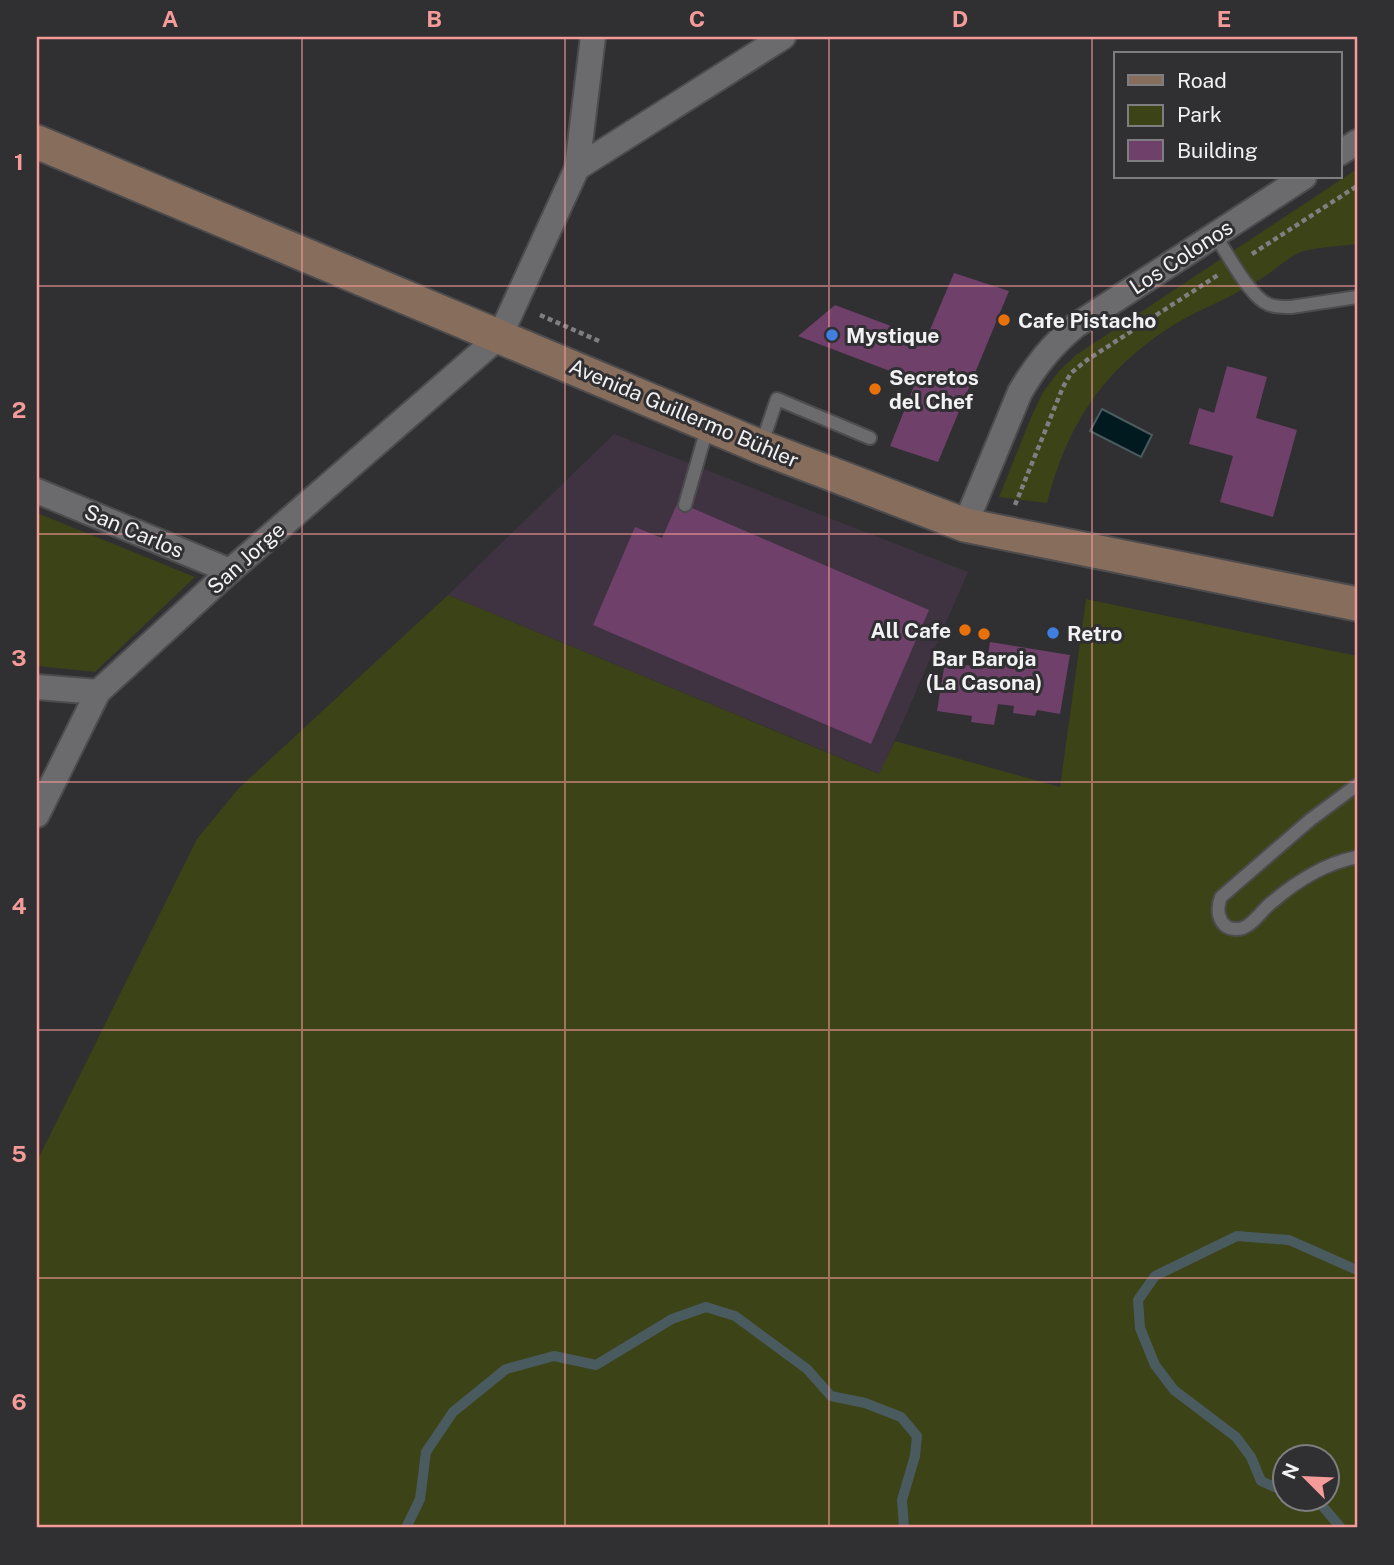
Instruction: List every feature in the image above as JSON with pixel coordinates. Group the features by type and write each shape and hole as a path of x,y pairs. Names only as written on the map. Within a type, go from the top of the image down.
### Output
{"main road":[{"name":"Avenida Guillermo Bühler","path":"37,142 761,446 965,525 1357,604"}],"street":[{"path":"500,336 577,167 593,37"},
{"path":"577,167 783,37"},
{"path":"1342,152 1357,142"},
{"name":"Los Colonos","path":"965,525 1020,392 1044,355 1075,326 1302,178"},
{"name":"San Jorge","path":"37,815 98,692 230,571 500,336"},
{"name":"San Carlos","path":"37,491 230,571"},
{"path":"37,687 98,692"}],"lane":[{"path":"1216,235 1256,295 1270,305 1291,307 1357,297"},
{"path":"761,446 777,400 870,438"},
{"path":"685,505 708,424"},
{"path":"1357,785 1310,820 1221,897 1218,904 1220,920 1234,929 1242,928 1250,924 1283,892 1324,868 1357,857"}],"path":[{"path":"1026,510 1014,506 1071,373 1087,360 1357,186"},
{"path":"515,304 605,343"}],"shaded area":[{"path":"614,434 968,572 880,774 448,595"}],"green space":[{"path":"1357,169 1357,244 1317,248 1299,253 1254,283 1169,328 1124,363 1090,403 1065,449 1047,503 999,497 1043,392 1076,355"},
{"path":"37,513 195,577 95,672 37,666"},
{"path":"448,595 879,774 895,741 1060,787 1086,599 1357,656 1357,1528 37,1528 37,1161 197,839 238,789"}],"water":[{"path":"1102,409 1152,435 1141,457 1090,431"}],"building":[{"path":"954,273 1009,291 938,462 890,446 916,381 798,336 835,305 926,339"},
{"path":"1227,366 1267,377 1256,418 1297,430 1273,517 1220,502 1233,456 1189,444 1199,408 1214,413"},
{"path":"678,502 929,610 871,744 593,625 635,527 662,538"},
{"path":"990,642 1070,655 1060,714 1037,710 1035,716 1013,713 1014,706 998,704 994,725 971,722 972,716 937,711 945,662 986,668"}],"waterway":[{"path":"1272,1486 1261,1481 1251,1457 1236,1437 1174,1390 1155,1365 1140,1328 1138,1300 1155,1276 1237,1236 1289,1240 1357,1270"},
{"path":"406,1528 420,1499 426,1452 453,1412 506,1369 554,1356 596,1365 672,1319 706,1307 735,1316 807,1369 831,1396 865,1403 901,1417 917,1436 915,1456 902,1500 904,1528"},
{"path":"1327,1512 1341,1528"}],"place":[{"name":"Cafe Pistacho","path":"1004,320"},
{"name":"Mystique","path":"832,335"},
{"name":"Secretos del Chef","path":"875,389"},
{"name":"All Cafe","path":"965,630"},
{"name":"Retro","path":"1053,633"},
{"name":"Bar Baroja (La Casona)","path":"984,634"}]}
